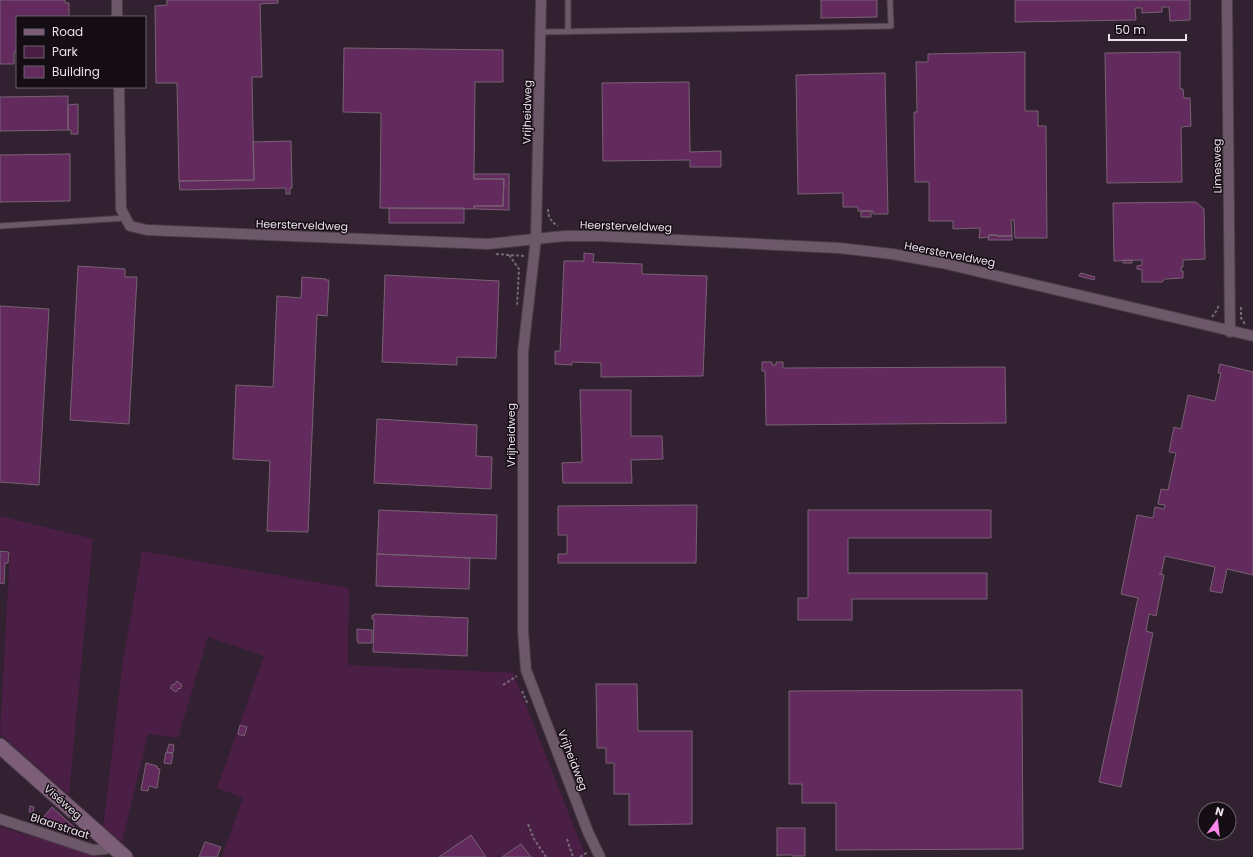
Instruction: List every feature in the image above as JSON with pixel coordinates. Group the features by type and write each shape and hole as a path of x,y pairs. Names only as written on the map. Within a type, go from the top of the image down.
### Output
{"main road":[{"name":"Viséweg","path":"0,746 125,857"}],"street":[{"path":"117,0 117,16"},
{"name":"Vrijheidweg","path":"540,0 536,238 523,352 523,631 526,670 586,825 600,857"},
{"name":"Limesweg","path":"1227,0 1230,332"},
{"path":"119,88 122,209 126,218"},
{"name":"Heersterveldweg","path":"126,218 130,226 147,230 488,244 536,238 599,236 838,248 892,254 942,263 1230,332 1253,336"},
{"name":"Blaarstraat","path":"0,819 93,850 106,849 111,844"}],"lane":[{"path":"568,0 568,32"},
{"path":"540,32 891,26 890,0"},
{"path":"0,226 126,218"}],"path":[{"path":"528,824 534,839 546,857"},
{"path":"567,839 573,857"}],"green space":[{"path":"0,516 93,539 69,795 0,734 10,550 0,549"},
{"path":"142,551 349,588 348,665 513,673 586,857 222,857 243,798 217,788 264,656 208,637 178,738 148,734 122,842 103,827 123,661"},
{"path":"0,827 102,857 0,857"}],"building":[{"path":"0,0 65,0 65,3 69,3 69,16 16,16 16,52 14,52 14,64 0,64"},
{"path":"167,0 278,0 278,3 260,4 262,77 252,77 254,180 179,181 177,83 156,83 155,6 167,5"},
{"path":"821,0 877,0 877,17 821,18"},
{"path":"1015,0 1190,0 1190,20 1170,21 1169,7 1162,7 1162,12 1142,13 1142,8 1135,8 1136,20 1015,22"},
{"path":"344,48 503,50 503,82 475,82 474,179 504,179 503,206 474,206 474,209 380,208 381,113 343,112"},
{"path":"1025,52 1025,111 1038,111 1038,126 1046,126 1047,238 1015,238 1014,220 1011,220 1012,236 989,235 989,237 979,238 980,228 953,229 953,221 929,221 929,182 915,182 914,112 917,112 916,62 928,62 928,54"},
{"path":"1180,52 1180,89 1183,89 1184,98 1190,98 1191,126 1181,127 1182,182 1107,183 1105,53"},
{"path":"885,73 888,214 873,214 873,211 858,211 858,207 843,207 843,193 798,194 796,75"},
{"path":"689,82 690,152 721,151 721,167 690,167 690,160 603,161 602,83"},
{"path":"68,96 68,130 0,131 0,97"},
{"path":"78,104 78,134 71,134 71,130 68,130 68,105"},
{"path":"291,141 292,188 290,188 290,194 286,194 286,188 180,190 179,181 254,180 253,142"},
{"path":"70,154 70,201 0,202 0,155"},
{"path":"474,174 509,174 509,210 475,209 474,206 503,206 504,179 474,179"},
{"path":"1196,202 1204,209 1205,259 1183,260 1183,267 1181,267 1181,271 1183,271 1183,278 1165,279 1162,282 1142,282 1142,270 1137,269 1137,266 1142,265 1142,260 1114,261 1113,203"},
{"path":"389,208 464,208 464,223 389,223"},
{"path":"861,211 871,211 871,217 861,217"},
{"path":"989,235 1012,236 1012,240 988,240"},
{"path":"584,253 594,254 593,262 642,264 642,274 707,276 703,376 601,377 601,363 572,362 572,365 555,364 555,351 560,351 564,261 584,261"},
{"path":"1123,260 1132,260 1132,263 1123,263"},
{"path":"78,266 125,269 125,277 137,277 129,424 70,420"},
{"path":"1081,273 1095,277 1094,280 1079,276"},
{"path":"385,275 499,281 496,358 457,357 457,365 382,362"},
{"path":"302,277 329,280 327,316 317,315 308,532 267,531 270,461 233,459 236,385 273,387 277,296 301,298"},
{"path":"0,306 49,309 39,485 0,482"},
{"path":"762,362 772,362 772,365 776,365 776,362 783,362 783,368 1005,367 1006,423 766,425 765,371 762,371"},
{"path":"1220,364 1253,372 1253,575 1227,569 1222,593 1210,591 1215,567 1165,556 1161,574 1159,574 1164,575 1156,616 1149,614 1146,631 1153,633 1121,787 1099,782 1138,598 1121,594 1137,515 1153,518 1155,507 1164,509 1165,505 1158,504 1161,489 1168,490 1176,453 1169,452 1174,427 1181,429 1188,395 1215,401 1221,373 1218,373"},
{"path":"580,390 631,390 631,436 662,436 663,459 631,460 632,483 563,483 562,463 582,462"},
{"path":"377,419 477,425 476,456 492,457 491,489 374,483"},
{"path":"697,505 696,563 558,563 558,554 567,554 567,535 558,535 558,506"},
{"path":"379,510 497,515 496,559 377,554"},
{"path":"808,510 991,510 991,538 848,538 848,573 987,573 987,599 852,599 852,620 798,620 798,598 808,598"},
{"path":"0,551 9,552 8,563 5,563 4,584 0,583"},
{"path":"377,554 470,558 469,589 376,586"},
{"path":"372,615 468,618 467,656 373,652 374,619 372,619"},
{"path":"357,629 372,630 372,643 358,643"},
{"path":"177,681 182,686 176,692 170,688"},
{"path":"596,684 637,684 638,731 692,731 692,824 629,825 629,794 614,794 614,763 606,763 606,748 597,748"},
{"path":"1022,690 1023,849 836,850 836,803 802,803 802,784 789,784 789,691"},
{"path":"240,725 247,727 244,736 238,734"},
{"path":"169,744 174,745 173,753 167,752"},
{"path":"166,752 173,754 171,764 164,763"},
{"path":"146,763 157,766 157,768 160,769 157,788 149,786 148,791 141,790"},
{"path":"30,806 34,807 33,812 29,812"},
{"path":"52,807 74,827 69,834 43,818"},
{"path":"777,828 805,828 805,856 777,856"},
{"path":"471,835 486,857 439,857"},
{"path":"205,842 221,847 217,857 199,857"},
{"path":"521,844 531,857 502,857"}]}
